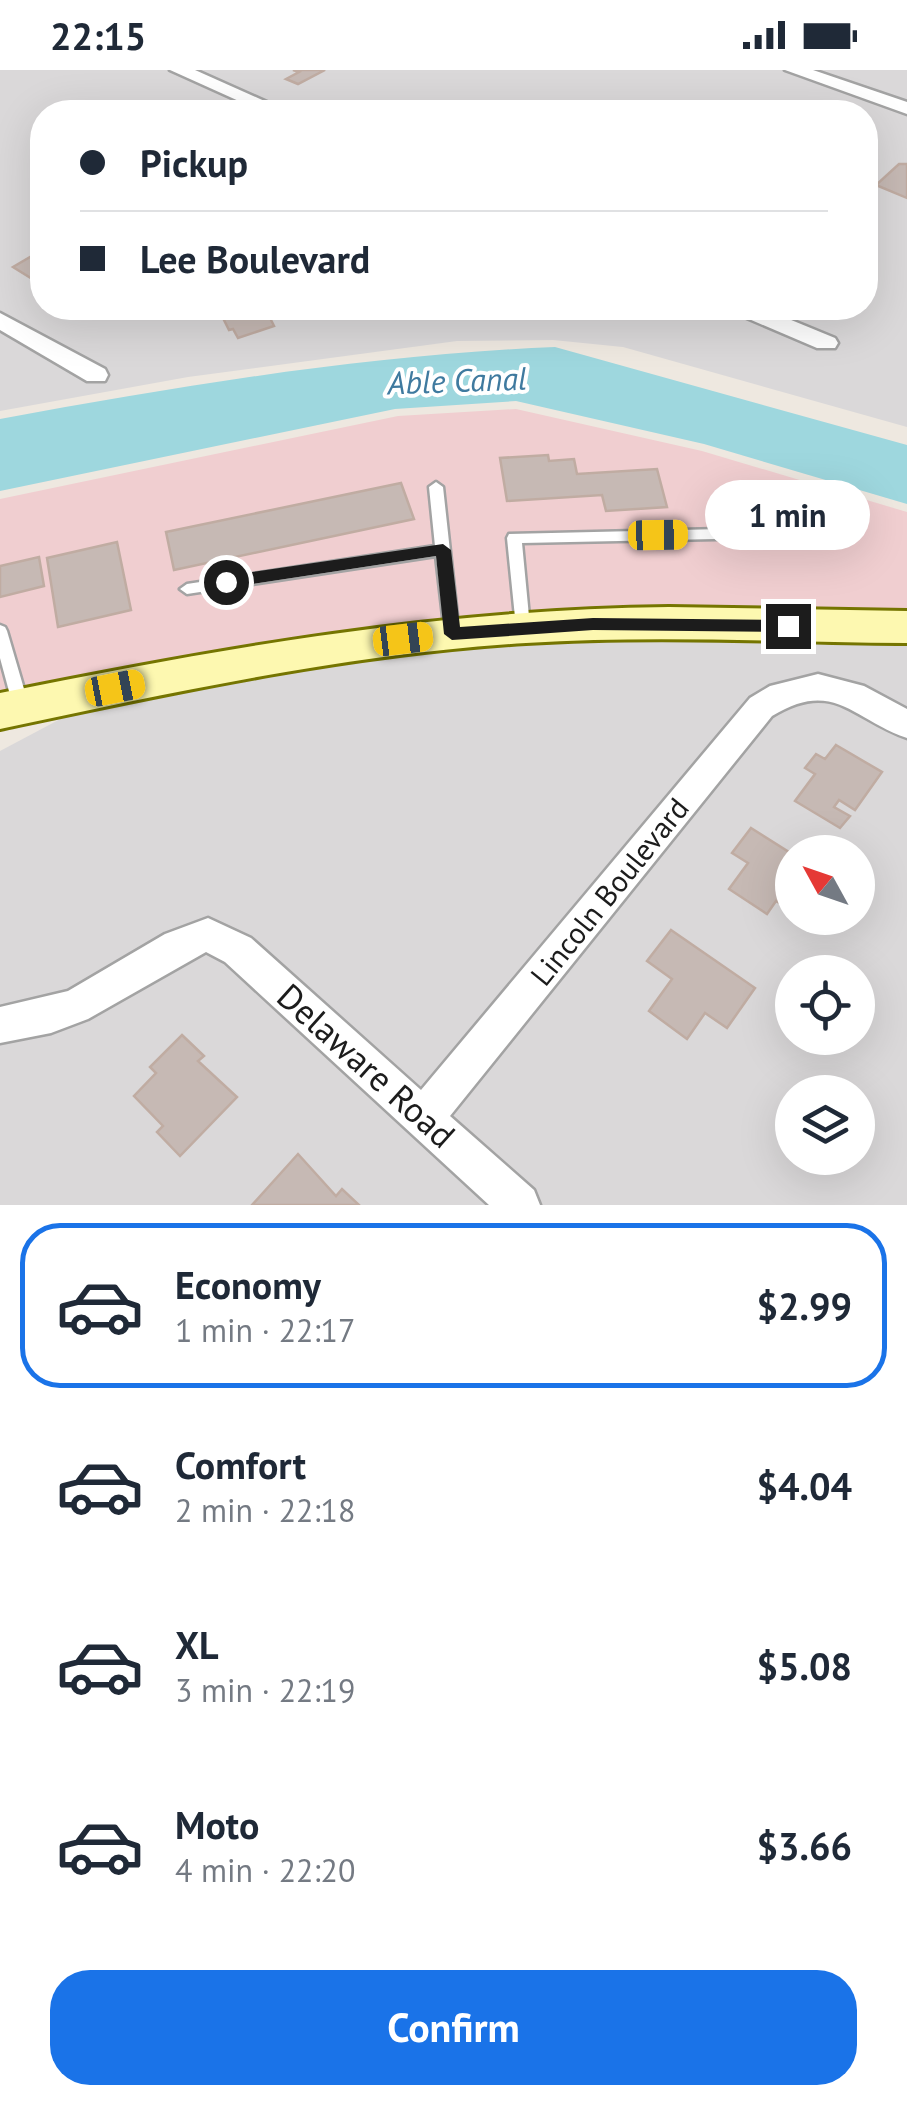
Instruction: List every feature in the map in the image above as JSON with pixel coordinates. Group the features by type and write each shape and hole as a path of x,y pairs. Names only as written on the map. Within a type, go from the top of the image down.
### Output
{"main road":[{"path":"7,718 78,695 278,657 452,634 593,624 907,627"}],"street":[{"path":"179,70 250,100"},
{"path":"794,70 907,108"},
{"path":"0,320 96,375"},
{"path":"771,320 826,343"},
{"name":"Lincoln Boulevard","path":"423,1120 761,707 784,690 811,685 840,688 907,724"},
{"name":"Delaware Road","path":"0,1025 58,1012 97,996 176,943 208,935 238,950 519,1205"}],"lane":[{"path":"436,487 452,634"},
{"path":"523,627 514,538 765,533"},
{"path":"187,588 443,550"},
{"path":"0,632 7,718"}],"shaded area":[{"path":"0,70 907,70 907,427 623,347 553,340 457,341 188,377 0,411"},
{"path":"516,409 702,451 907,512 907,615 735,610 0,698 0,499 398,416"},
{"path":"526,639 907,639 907,1205 0,1205 0,751 83,707 282,669"}],"water":[{"name":"Able Canal","path":"555,347 907,445 907,504 704,444 516,401 395,409 0,491 0,419 276,373 415,357"}],"building":[{"path":"293,70 325,70 298,84 286,79 299,72"},
{"path":"899,164 907,164 907,198 878,183"},
{"path":"30,257 30,278 13,267"},
{"path":"224,320 271,320 274,326 238,338 233,329 229,330"},
{"path":"548,455 549,461 574,459 577,474 657,469 667,507 606,511 602,495 507,501 500,458"},
{"path":"401,483 414,519 174,570 166,532"},
{"path":"117,542 131,610 58,627 47,558"},
{"path":"39,557 44,586 0,597 0,566"},
{"path":"836,745 882,772 855,810 839,800 834,807 850,816 840,828 795,801 815,774 805,768 816,754 825,759"},
{"path":"751,828 775,843 775,902 767,914 729,889 748,863 732,853"},
{"path":"671,930 755,988 727,1028 705,1013 687,1039 649,1011 672,979 647,961"},
{"path":"182,1035 204,1056 198,1061 237,1097 180,1156 157,1132 163,1126 134,1096 156,1073 150,1067"},
{"path":"298,1154 336,1196 342,1189 359,1205 252,1205"}],"route":[{"path":"226,582 443,550 452,634 593,624 788,626"}]}
